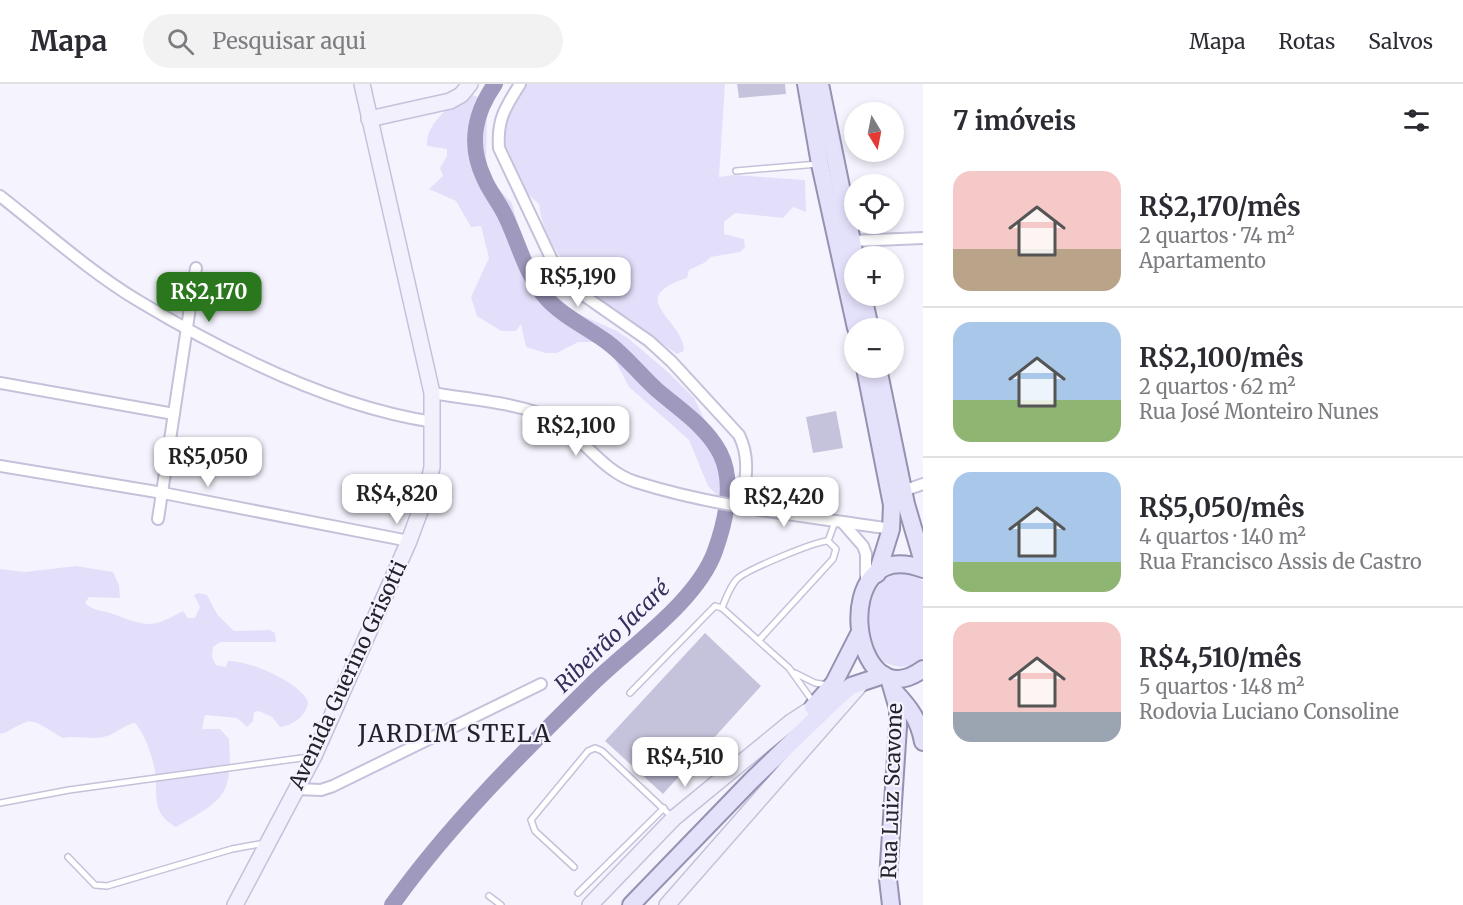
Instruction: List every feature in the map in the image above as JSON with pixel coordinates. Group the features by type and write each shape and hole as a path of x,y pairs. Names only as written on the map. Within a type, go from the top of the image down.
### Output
{"main road":[{"name":"Avenida Guerino Grisotti","path":"235,905 314,756 409,542 426,495 432,467 434,423 432,393 362,84"},
{"path":"369,119 450,100 461,95 470,84"},
{"path":"806,84 820,164 854,318"},
{"path":"820,84 853,246"},
{"path":"867,378 891,491 891,529 877,574 866,588 859,608 859,634 868,658 913,712 920,725 923,742"},
{"path":"880,378 903,491 923,562"},
{"path":"877,574 900,564 923,569"},
{"path":"751,781 832,685 859,634"},
{"path":"631,905 751,781 851,686 864,681 889,681 909,677 923,669"},
{"path":"667,905 864,681"},
{"name":"Rua Luiz Scavone","path":"889,681 898,727 888,879 891,905"},
{"path":"590,905 669,813 813,707"}],"street":[{"path":"520,84 504,110 498,129 499,148 551,258 576,290 649,341 672,362 739,435 745,448 747,466 731,505"},
{"path":"0,196 136,300 283,378 404,418 434,423"},
{"path":"873,246 923,238"},
{"path":"158,519 189,328 196,268"},
{"path":"0,383 174,414"},
{"path":"432,393 533,411 553,419 604,464 622,476 731,505 891,529"},
{"path":"0,466 163,494 409,542"},
{"path":"903,491 923,484"},
{"path":"839,522 863,546 866,554 866,588"},
{"path":"297,789 321,790 333,786 542,684"}],"lane":[{"path":"736,171 820,164"},
{"path":"722,608 731,587 744,574 814,544 828,541 839,522"},
{"path":"759,640 833,559 836,549 828,541"},
{"path":"630,693 710,608 722,608 789,668 815,683 832,685"},
{"path":"789,668 813,707"},
{"path":"574,867 535,831 531,820 588,751 595,748 602,751 669,813"},
{"path":"0,803 314,756"},
{"path":"578,892 655,827"},
{"path":"68,857 95,885 107,886 222,852 266,843"},
{"path":"489,896 501,905"}],"shaded area":[{"path":"526,84 725,84 719,177 734,175 805,180 806,212 793,207 783,218 735,213 724,222 724,234 744,239 745,247 740,252 711,257 689,270 687,278 668,286 660,294 658,302 682,340 684,351 677,354 613,309 572,272 556,251 545,228 539,204 522,187 506,153 504,129 507,117"},
{"path":"473,95 482,98 487,109 486,160 490,176 512,203 520,234 547,287 572,311 617,331 629,339 694,398 724,460 725,484 719,497 708,486 689,440 629,387 613,356 605,347 594,342 578,342 557,353 546,353 526,347 521,324 516,331 501,331 477,316 471,297 489,258 481,226 471,227 456,201 429,189 443,176 440,168 447,156 447,149 427,146 430,130 441,115 457,102"},
{"path":"76,566 113,572 119,585 120,598 89,597 85,603 135,622 157,623 183,611 188,618 195,618 200,607 194,595 198,593 207,595 217,614 234,631 270,630 275,633 276,642 220,642 213,647 212,657 216,665 226,667 228,661 261,669 296,687 308,702 302,716 289,725 280,727 272,717 259,711 254,712 253,721 247,727 237,718 205,715 202,729 220,729 229,739 230,758 226,785 222,795 214,803 176,827 160,813 152,758 143,735 135,723 98,738 63,738 31,722 0,734 0,569 25,572"},
{"path":"898,574 912,574 923,581 923,658 912,665 900,667 877,658 867,632 866,620 872,596 887,578"}],"building":[{"path":"737,84 785,84 786,94 739,98"},
{"path":"836,411 843,448 813,453 806,417"},
{"path":"705,633 761,686 663,794 605,741"}],"waterway":[{"name":"Ribeirão Jacaré","path":"392,905 437,847 512,765 590,686 678,606 693,588 706,570 715,551 727,502 725,464 707,434 614,347 568,317 547,299 533,280 505,215 486,183 476,153 478,118 495,84"}],"district":[{"name":"JARDIM STELA","path":"455,734"}]}
